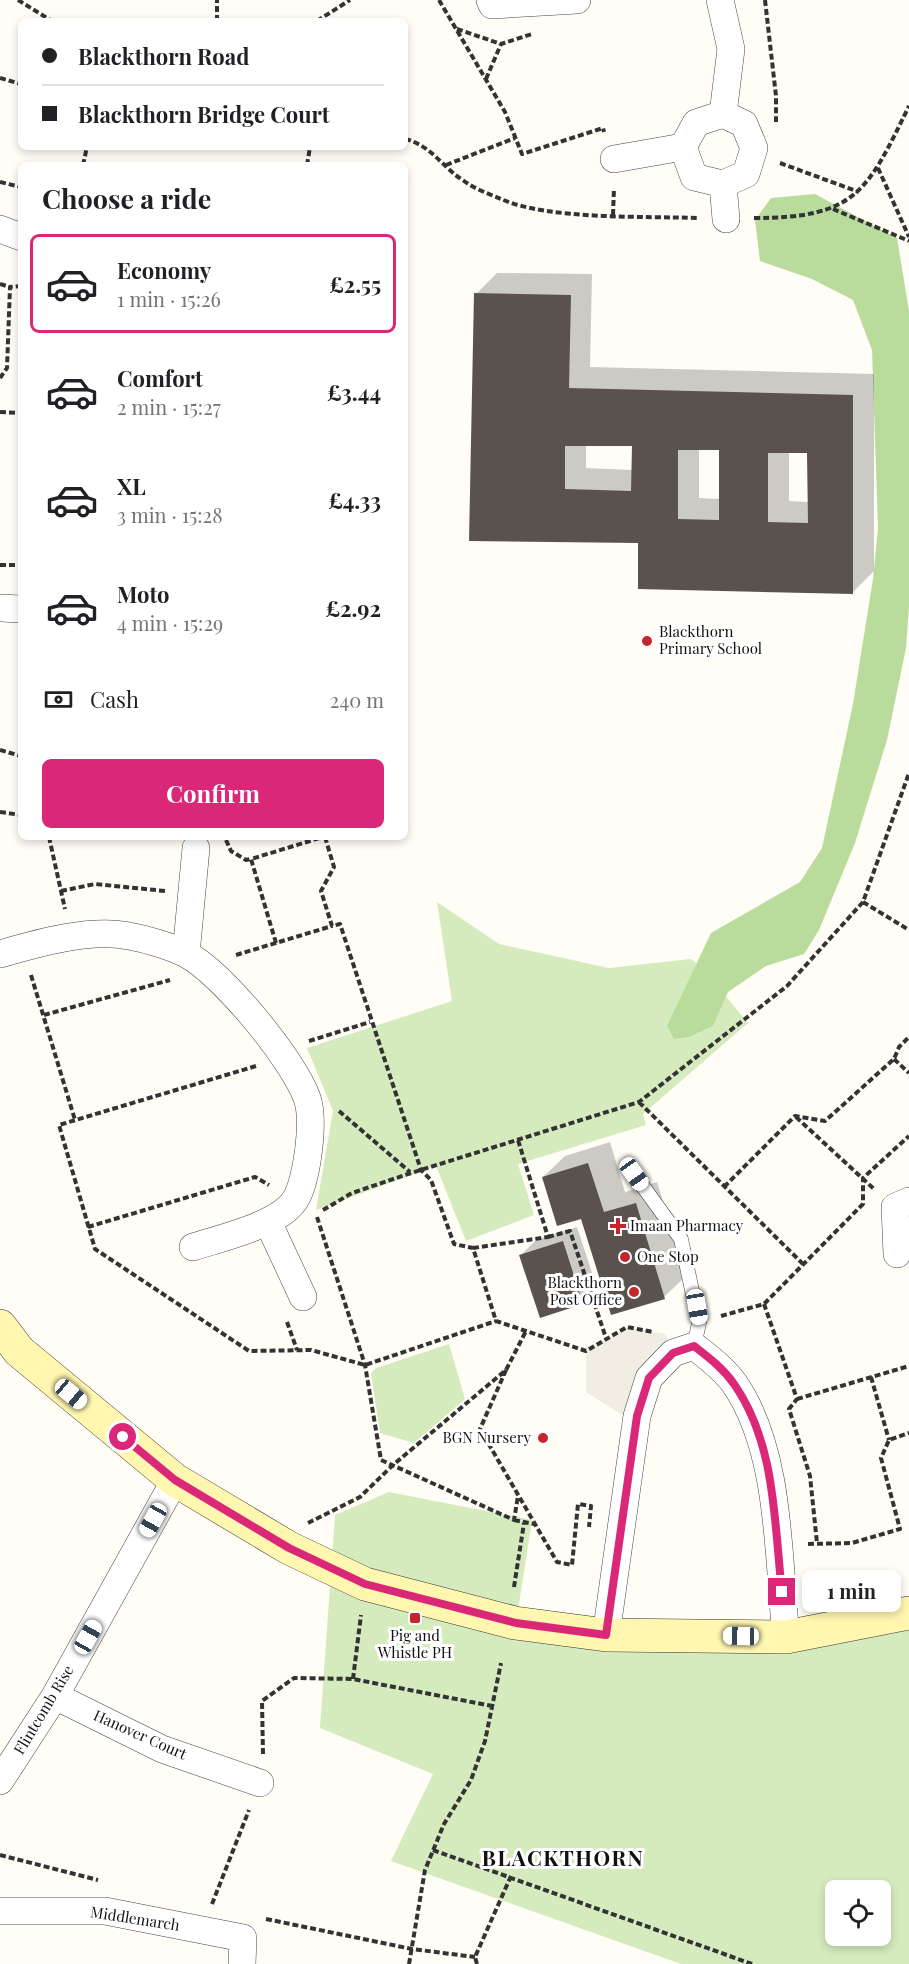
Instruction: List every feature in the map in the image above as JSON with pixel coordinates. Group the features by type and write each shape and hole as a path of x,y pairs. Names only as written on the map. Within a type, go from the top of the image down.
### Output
{"street":[{"path":"490,0 492,5 577,0"},
{"path":"720,0 731,49 723,114"},
{"path":"723,114 744,124 754,148 746,174 723,184 694,177 683,147 696,123 723,114"},
{"path":"614,159 683,147"},
{"path":"723,184 726,219"},
{"path":"0,229 18,236"},
{"path":"0,608 18,609"},
{"path":"186,954 196,848"},
{"path":"12,950 71,936 128,935 186,954 229,989 281,1053 308,1099 310,1149 295,1201 268,1222 193,1247"},
{"path":"897,1254 902,1204"},
{"path":"268,1222 303,1297"},
{"path":"0,1326 20,1351 175,1480 289,1548 365,1584 516,1623 606,1635 786,1637 909,1613"},
{"path":"606,1635 637,1416 649,1378 673,1353 697,1334 734,1384 754,1420 771,1478 786,1637"},
{"name":"Flintcomb Rise","path":"0,1781 55,1696 175,1480"},
{"name":"Hanover Court","path":"55,1696 162,1749 260,1783"},
{"name":"Middlemarch","path":"0,1911 105,1911 243,1938 242,1964"}],"lane":[{"path":"634,1174 681,1239 697,1334"}],"path":[{"path":"18,0 47,18"},
{"path":"217,0 217,18"},
{"path":"322,18 350,0"},
{"path":"439,0 505,112 522,154 603,128 614,159 613,215"},
{"path":"486,80 501,44"},
{"path":"0,78 18,83"},
{"path":"446,165 515,138"},
{"path":"776,162 859,192"},
{"path":"878,168 909,239"},
{"path":"0,182 18,186"},
{"path":"832,209 909,239"},
{"path":"0,284 18,286"},
{"path":"1,376 8,368 10,287"},
{"path":"0,412 18,413"},
{"path":"0,565 18,565"},
{"path":"0,750 18,755"},
{"path":"535,1525 514,1520 381,1460 365,1365 316,1214 352,1193 639,1102 787,986 863,902 909,773"},
{"path":"0,812 18,815"},
{"path":"51,840 71,936"},
{"path":"226,840 231,851 246,860 314,840"},
{"path":"325,840 334,867 321,891 332,926 340,924 370,1022 421,1170 431,1180 454,1244 472,1248 548,1237 570,1231 606,1338"},
{"path":"251,859 276,943"},
{"path":"62,891 94,884 191,894"},
{"path":"863,902 909,930"},
{"path":"12,950 75,1120"},
{"path":"370,1022 296,1045 262,1065 59,1125 95,1249 249,1351 311,1350 365,1365 496,1321 586,1351 627,1327 666,1334 697,1334 764,1304 863,1204 863,1178 909,1136"},
{"path":"795,1116 825,1121 894,1059 898,1047 909,1037"},
{"path":"894,1059 909,1073"},
{"path":"308,1099 320,1095 411,1173"},
{"path":"639,1102 803,1264"},
{"path":"724,1187 795,1116"},
{"path":"795,1116 863,1178 902,1204"},
{"path":"518,1140 548,1237"},
{"path":"88,1227 255,1177 295,1201"},
{"path":"472,1248 496,1321"},
{"path":"764,1304 797,1399"},
{"path":"526,1331 480,1429 557,1562 572,1565 578,1504 591,1506 588,1536"},
{"path":"816,1543 810,1476 789,1409 797,1399 909,1366"},
{"path":"307,1523 360,1497 393,1465 506,1370"},
{"path":"777,1547 816,1543 852,1543 900,1529 881,1458 889,1440 871,1377"},
{"path":"889,1440 909,1433"},
{"path":"514,1520 518,1496"},
{"path":"514,1587 524,1522"},
{"path":"353,1679 365,1584"},
{"path":"409,1964 425,1870 444,1824 471,1780 484,1741 501,1663"},
{"path":"211,1908 260,1783 264,1742 262,1701 294,1678 353,1679 492,1706"},
{"path":"433,1850 752,1964"},
{"path":"477,1964 475,1957 511,1876"}],"green space":[{"path":"815,194 897,238 909,311 909,607 906,648 887,740 855,843 819,930 804,954 766,966 728,992 713,1026 689,1037 674,1039 667,1026 711,933 800,882 822,848 853,704 873,579 878,528 872,350 853,300 812,279 760,261 755,220 771,198"},
{"path":"437,902 499,944 609,968 691,959 706,972 748,1023 643,1114 646,1125 518,1164 534,1215 466,1241 436,1166 316,1210 333,1111 307,1048 452,1001"},
{"path":"449,1344 465,1399 414,1443 380,1433 371,1373 376,1368"},
{"path":"389,1492 532,1520 516,1623 606,1635 909,1613 909,1964 681,1964 391,1861 433,1774 320,1728 335,1515"}],"shaded area":[{"path":"627,1327 666,1334 669,1348 624,1416 586,1392 586,1351"}],"building":[{"name":"Blackthorn Primary School","path":"474,293 571,295 569,388 853,395 853,594 638,589 638,543 469,541","holes":["565,446 632,446 631,491 565,489","678,450 719,450 719,520 678,519","768,453 807,453 808,523 768,522"]},
{"path":"588,1163 604,1212 636,1203 665,1299 611,1315 581,1219 557,1226 542,1177"},
{"path":"563,1241 583,1304 540,1318 519,1255"}],"place":[{"name":"Blackthorn Primary School","path":"647,641"},
{"name":"Imaan Pharmacy","path":"618,1226"},
{"name":"One Stop","path":"625,1257"},
{"name":"Blackthorn Post Office","path":"634,1292"},
{"name":"BGN Nursery","path":"543,1438"},
{"name":"Pig and Whistle PH","path":"415,1618"}],"district":[{"name":"BLACKTHORN","path":"563,1859"}],"route":[{"path":"123,1437 175,1480 289,1548 365,1584 466,1612 516,1623 606,1635 637,1416 649,1378 673,1353 694,1346 721,1368 734,1384 754,1420 771,1478 782,1592"}]}
